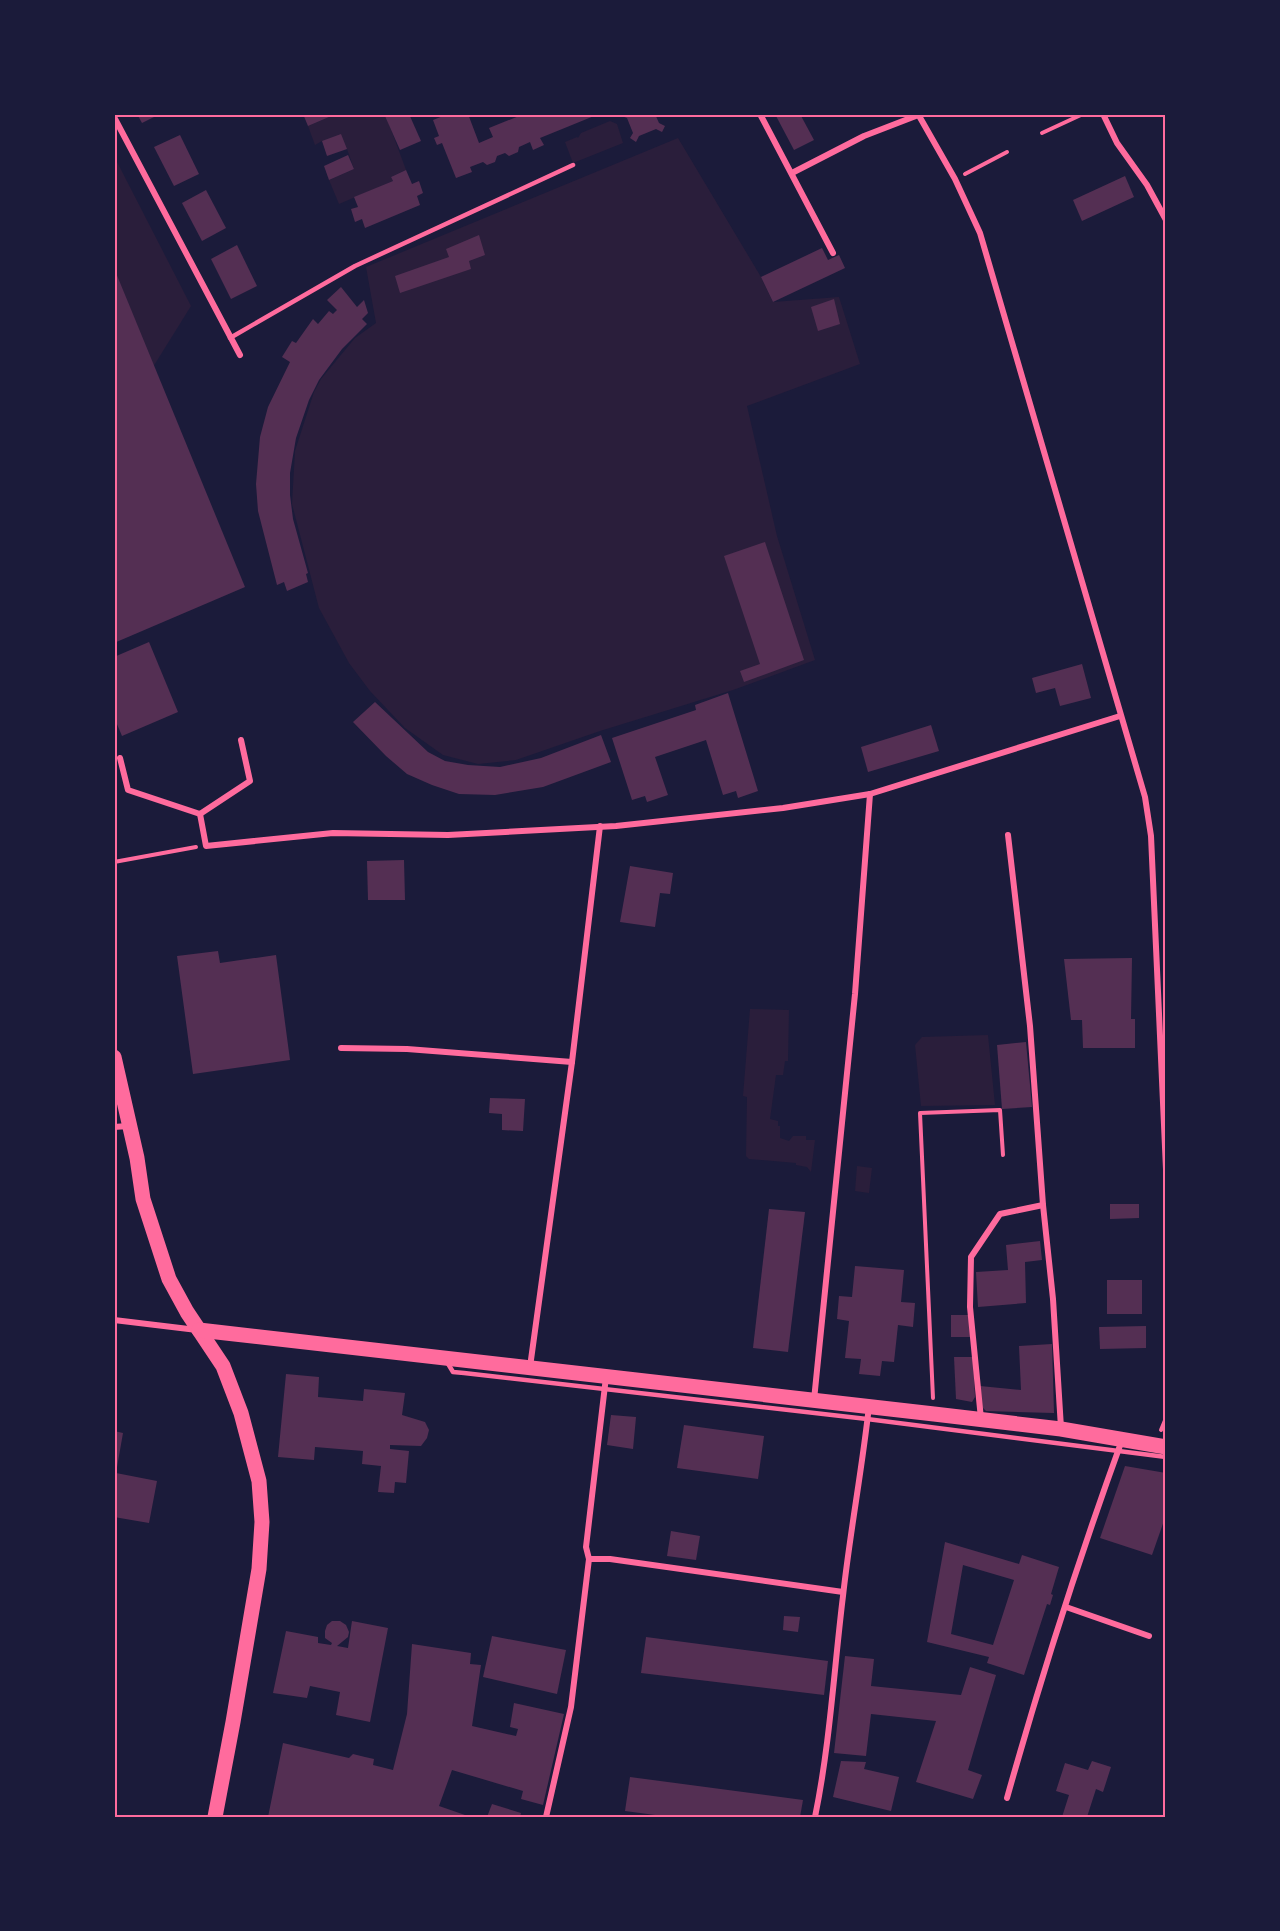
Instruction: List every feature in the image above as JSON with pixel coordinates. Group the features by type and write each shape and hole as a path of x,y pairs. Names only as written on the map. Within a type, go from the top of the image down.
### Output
{"main road":[{"path":"114,1056 121,1126 137,1158 143,1199 170,1279 223,1366 241,1413 260,1481 262,1522 259,1569 215,1817"},
{"path":"199,1330 530,1367 605,1382 814,1400 868,1412 934,1414 1061,1429 1120,1446 1166,1447"}],"street":[{"path":"760,114 833,253"},
{"path":"792,173 864,136 919,114 955,179 980,232 1145,797 1151,836 1163,994 1166,1169"},
{"path":"1103,114 1118,143 1148,185 1166,220"},
{"path":"114,117 240,355"},
{"path":"200,814 206,846 333,833 448,835 616,826 783,808 870,794 1120,716"},
{"path":"200,814 250,782 241,740"},
{"path":"120,758 128,790 200,814"},
{"path":"814,1400 855,994 870,794"},
{"path":"530,1367 572,1062 600,826"},
{"path":"1008,835 1030,1026 1043,1206 1053,1299 1061,1429"},
{"path":"341,1048 407,1049 572,1062"},
{"path":"981,1420 970,1307 971,1257 1000,1214 1043,1206"},
{"path":"114,1320 199,1330"},
{"path":"546,1817 571,1707 589,1559 586,1547 605,1382"},
{"path":"815,1817 823,1782 843,1592 868,1412"},
{"path":"1007,1798 1035,1698 1080,1558 1120,1446"},
{"path":"589,1559 610,1559 843,1592"},
{"path":"1066,1607 1149,1636"}],"lane":[{"path":"230,338 355,266 573,165"},
{"path":"445,1359 453,1372 605,1382 868,1412 1120,1446 1166,1457"}],"path":[{"path":"1042,133 1083,114"},
{"path":"955,179 1007,152"},
{"path":"114,862 206,846"},
{"path":"934,1414 920,1113 1000,1110 1003,1155"}],"shaded area":[{"path":"336,114 389,114 386,116 406,170 391,177 393,181 339,204 329,180 354,169 347,149 322,141 315,145 308,126"},
{"path":"610,121 617,124 623,143 573,163 565,142 578,138 581,133"},
{"path":"678,138 761,277 773,302 839,297 860,364 747,406 777,536 815,660 733,690 600,731 516,760 478,764 443,755 405,728 370,691 349,663 319,608 292,504 295,451 314,392 321,379 355,338 376,323 366,267"},
{"path":"114,156 191,306 153,367 114,268"},
{"path":"750,1009 789,1010 788,1061 785,1061 783,1075 776,1075 770,1119 778,1121 780,1138 789,1141 793,1136 806,1136 806,1140 815,1140 811,1172 807,1167 796,1165 796,1163 749,1159 746,1156 747,1097 743,1096"},
{"path":"988,1035 995,1105 921,1106 915,1045 922,1037"},
{"path":"857,1166 872,1168 869,1193 855,1191"}],"building":[{"path":"137,114 160,114 142,123"},
{"path":"303,114 336,114 308,126"},
{"path":"409,114 421,141 400,150 385,116"},
{"path":"448,114 468,114 479,143 493,137 489,128 524,114 599,114 540,138 544,145 533,150 530,142 519,147 518,152 509,156 505,153 497,156 495,162 487,165 483,162 470,167 472,172 456,178 442,143 437,145 434,138 439,136 433,120"},
{"path":"616,114 655,114 659,123 665,126 662,132 656,129 639,136 636,142 630,138 633,133 627,118"},
{"path":"775,114 800,114 814,140 794,150"},
{"path":"341,134 347,149 327,156 322,141"},
{"path":"180,135 199,174 174,186 154,147"},
{"path":"348,155 354,169 329,180 324,166"},
{"path":"406,170 412,184 419,181 423,193 417,196 420,205 365,228 362,219 355,222 351,209 358,207 354,197 393,181 391,177"},
{"path":"1125,176 1134,197 1082,221 1073,200"},
{"path":"206,190 226,228 202,241 182,203"},
{"path":"479,235 485,255 469,261 471,269 400,293 395,276 449,257 446,249"},
{"path":"237,245 257,286 231,299 211,259"},
{"path":"822,248 828,260 839,255 845,268 773,302 761,277"},
{"path":"114,268 245,587 114,643"},
{"path":"341,287 357,307 364,300 368,313 362,319 367,324 342,349 319,380 309,400 296,438 290,473 290,495 293,519 308,573 306,574 308,582 287,591 284,582 277,585 258,511 256,484 260,437 268,407 290,362 282,357 292,341 296,343 313,319 318,324 329,311 333,314 337,310 327,300"},
{"path":"834,299 840,324 818,331 811,307"},
{"path":"765,542 804,660 744,682 740,671 760,664 724,556"},
{"path":"149,642 178,712 122,736 114,717 114,657"},
{"path":"1082,664 1091,698 1060,706 1055,688 1036,693 1032,678"},
{"path":"728,693 758,791 738,798 736,791 723,795 706,740 655,757 668,795 647,802 645,796 632,800 612,738 696,710 695,705"},
{"path":"375,702 428,752 445,761 500,767 541,758 601,735 611,762 543,787 495,795 459,794 407,774 353,722"},
{"path":"931,725 939,751 868,772 861,747"},
{"path":"404,860 405,900 368,900 367,861"},
{"path":"630,866 673,873 670,894 660,893 655,927 620,922"},
{"path":"218,951 220,963 276,955 290,1060 193,1074 177,956"},
{"path":"1132,958 1131,1019 1135,1019 1135,1048 1083,1048 1082,1020 1071,1020 1064,959"},
{"path":"1026,1042 1032,1107 1002,1109 997,1045"},
{"path":"490,1098 525,1099 523,1131 502,1130 502,1114 489,1113"},
{"path":"1110,1204 1139,1204 1139,1218 1110,1219"},
{"path":"769,1209 805,1212 788,1352 753,1348"},
{"path":"1040,1241 1042,1260 1025,1262 1026,1303 978,1307 976,1272 1008,1270 1006,1245"},
{"path":"855,1266 904,1270 901,1302 915,1303 913,1327 898,1325 894,1362 882,1361 880,1376 859,1374 861,1359 845,1358 849,1321 837,1319 839,1296 852,1297"},
{"path":"1107,1280 1142,1280 1142,1314 1107,1314"},
{"path":"951,1315 971,1315 971,1337 951,1337"},
{"path":"1146,1326 1146,1348 1100,1349 1099,1327"},
{"path":"1052,1344 1054,1413 986,1411 982,1407 980,1386 1021,1390 1019,1346"},
{"path":"954,1357 973,1357 975,1397 972,1402 956,1399"},
{"path":"286,1374 319,1377 318,1397 363,1401 364,1389 405,1393 402,1415 425,1422 429,1430 421,1446 390,1445 390,1449 409,1451 406,1483 395,1482 394,1493 378,1492 381,1466 362,1464 363,1451 315,1447 314,1460 278,1457"},
{"path":"611,1415 636,1417 633,1449 607,1445"},
{"path":"684,1425 764,1436 758,1479 677,1468"},
{"path":"114,1431 123,1433 116,1473 157,1481 149,1523 114,1517"},
{"path":"1125,1466 1166,1473 1166,1515 1152,1555 1100,1538"},
{"path":"671,1531 700,1536 696,1560 667,1556"},
{"path":"945,1542 1019,1564 1022,1555 1059,1567 1050,1605 1047,1604 1024,1675 987,1663 989,1657 927,1642","holes":["963,1565 1014,1580 993,1645 951,1634"]},
{"path":"784,1616 800,1617 798,1632 783,1630"},
{"path":"332,1621 340,1621 346,1625 349,1632 348,1637 337,1646 348,1648 352,1621 388,1628 370,1722 336,1715 340,1692 310,1686 307,1698 273,1693 286,1631 318,1637 318,1643 331,1645 332,1643 325,1638 325,1631 327,1625"},
{"path":"492,1636 566,1650 557,1694 483,1677"},
{"path":"646,1637 828,1661 824,1695 641,1673"},
{"path":"412,1644 471,1653 470,1664 481,1665 472,1726 516,1736 518,1729 510,1727 514,1703 564,1714 543,1805 521,1799 523,1791 452,1770 439,1806 465,1815 465,1817 268,1817 283,1743 349,1758 353,1754 374,1759 373,1765 393,1770 407,1714"},
{"path":"845,1656 874,1659 871,1686 961,1695 970,1667 996,1675 968,1770 982,1775 973,1799 916,1782 936,1721 871,1714 866,1756 834,1753"},
{"path":"841,1761 866,1762 864,1769 899,1777 891,1811 833,1797"},
{"path":"1092,1761 1111,1767 1103,1792 1096,1789 1087,1817 1062,1817 1069,1795 1056,1791 1065,1763 1088,1770"},
{"path":"630,1777 803,1800 800,1817 670,1817 625,1811"},
{"path":"492,1804 521,1813 520,1817 487,1817"}]}
